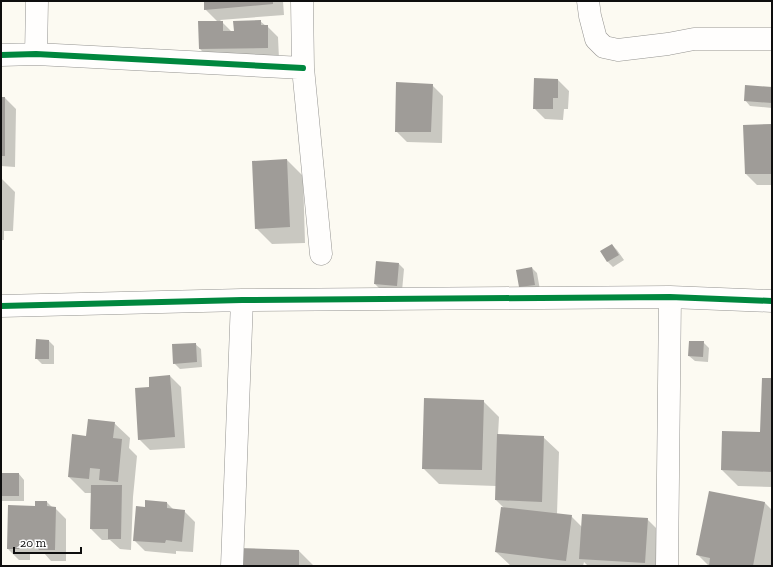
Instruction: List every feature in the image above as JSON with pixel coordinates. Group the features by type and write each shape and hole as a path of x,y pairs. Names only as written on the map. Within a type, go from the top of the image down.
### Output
{"street":[{"path":"36,54 37,1"},
{"path":"302,1 303,68 321,254"},
{"path":"588,1 596,39 604,47 618,50 668,44 694,39 772,39"},
{"path":"1,55 36,54 303,68"},
{"path":"667,566 670,297"},
{"path":"1,306 242,300 670,297 772,301"},
{"path":"232,566 242,300"}],"building":[{"path":"204,1 273,1 273,4 204,10"},
{"path":"261,20 261,25 268,25 268,48 199,49 198,21 223,21 223,31 234,31 233,21"},
{"path":"534,78 558,79 558,98 553,98 553,109 533,109"},
{"path":"396,82 433,84 431,132 395,132"},
{"path":"745,85 772,87 772,103 744,101"},
{"path":"1,97 5,97 5,156 1,156"},
{"path":"772,124 772,174 745,174 743,125"},
{"path":"287,159 290,227 255,229 252,161"},
{"path":"612,244 619,255 607,262 600,251"},
{"path":"376,261 399,263 397,286 374,284"},
{"path":"532,267 535,285 519,287 516,270"},
{"path":"36,339 49,340 49,359 35,359"},
{"path":"689,341 704,341 703,357 688,356"},
{"path":"196,343 197,362 173,364 172,344"},
{"path":"170,375 175,437 138,440 135,388 149,387 149,377"},
{"path":"762,378 772,378 772,472 721,470 722,431 760,432"},
{"path":"424,398 484,400 482,470 422,469"},
{"path":"88,419 115,422 113,438 122,439 118,482 99,480 100,469 90,468 89,479 68,477 72,434 86,436"},
{"path":"497,434 544,436 542,502 495,500"},
{"path":"1,473 19,473 19,496 1,496"},
{"path":"91,485 122,485 121,539 108,539 108,529 90,529"},
{"path":"709,491 765,502 753,566 709,566 710,558 696,555"},
{"path":"145,500 167,502 167,508 185,510 182,542 166,540 165,543 133,541 136,506 145,507"},
{"path":"35,501 47,501 47,506 56,507 55,550 39,550 35,543 19,543 20,549 7,549 8,505 35,506"},
{"path":"501,507 572,515 566,561 495,552"},
{"path":"582,514 648,518 645,563 579,559"},
{"path":"237,548 299,550 299,566 237,566"}],"cycle path":[{"path":"1,55 36,54 303,68"},
{"path":"1,306 242,300 670,297 772,301"}]}
